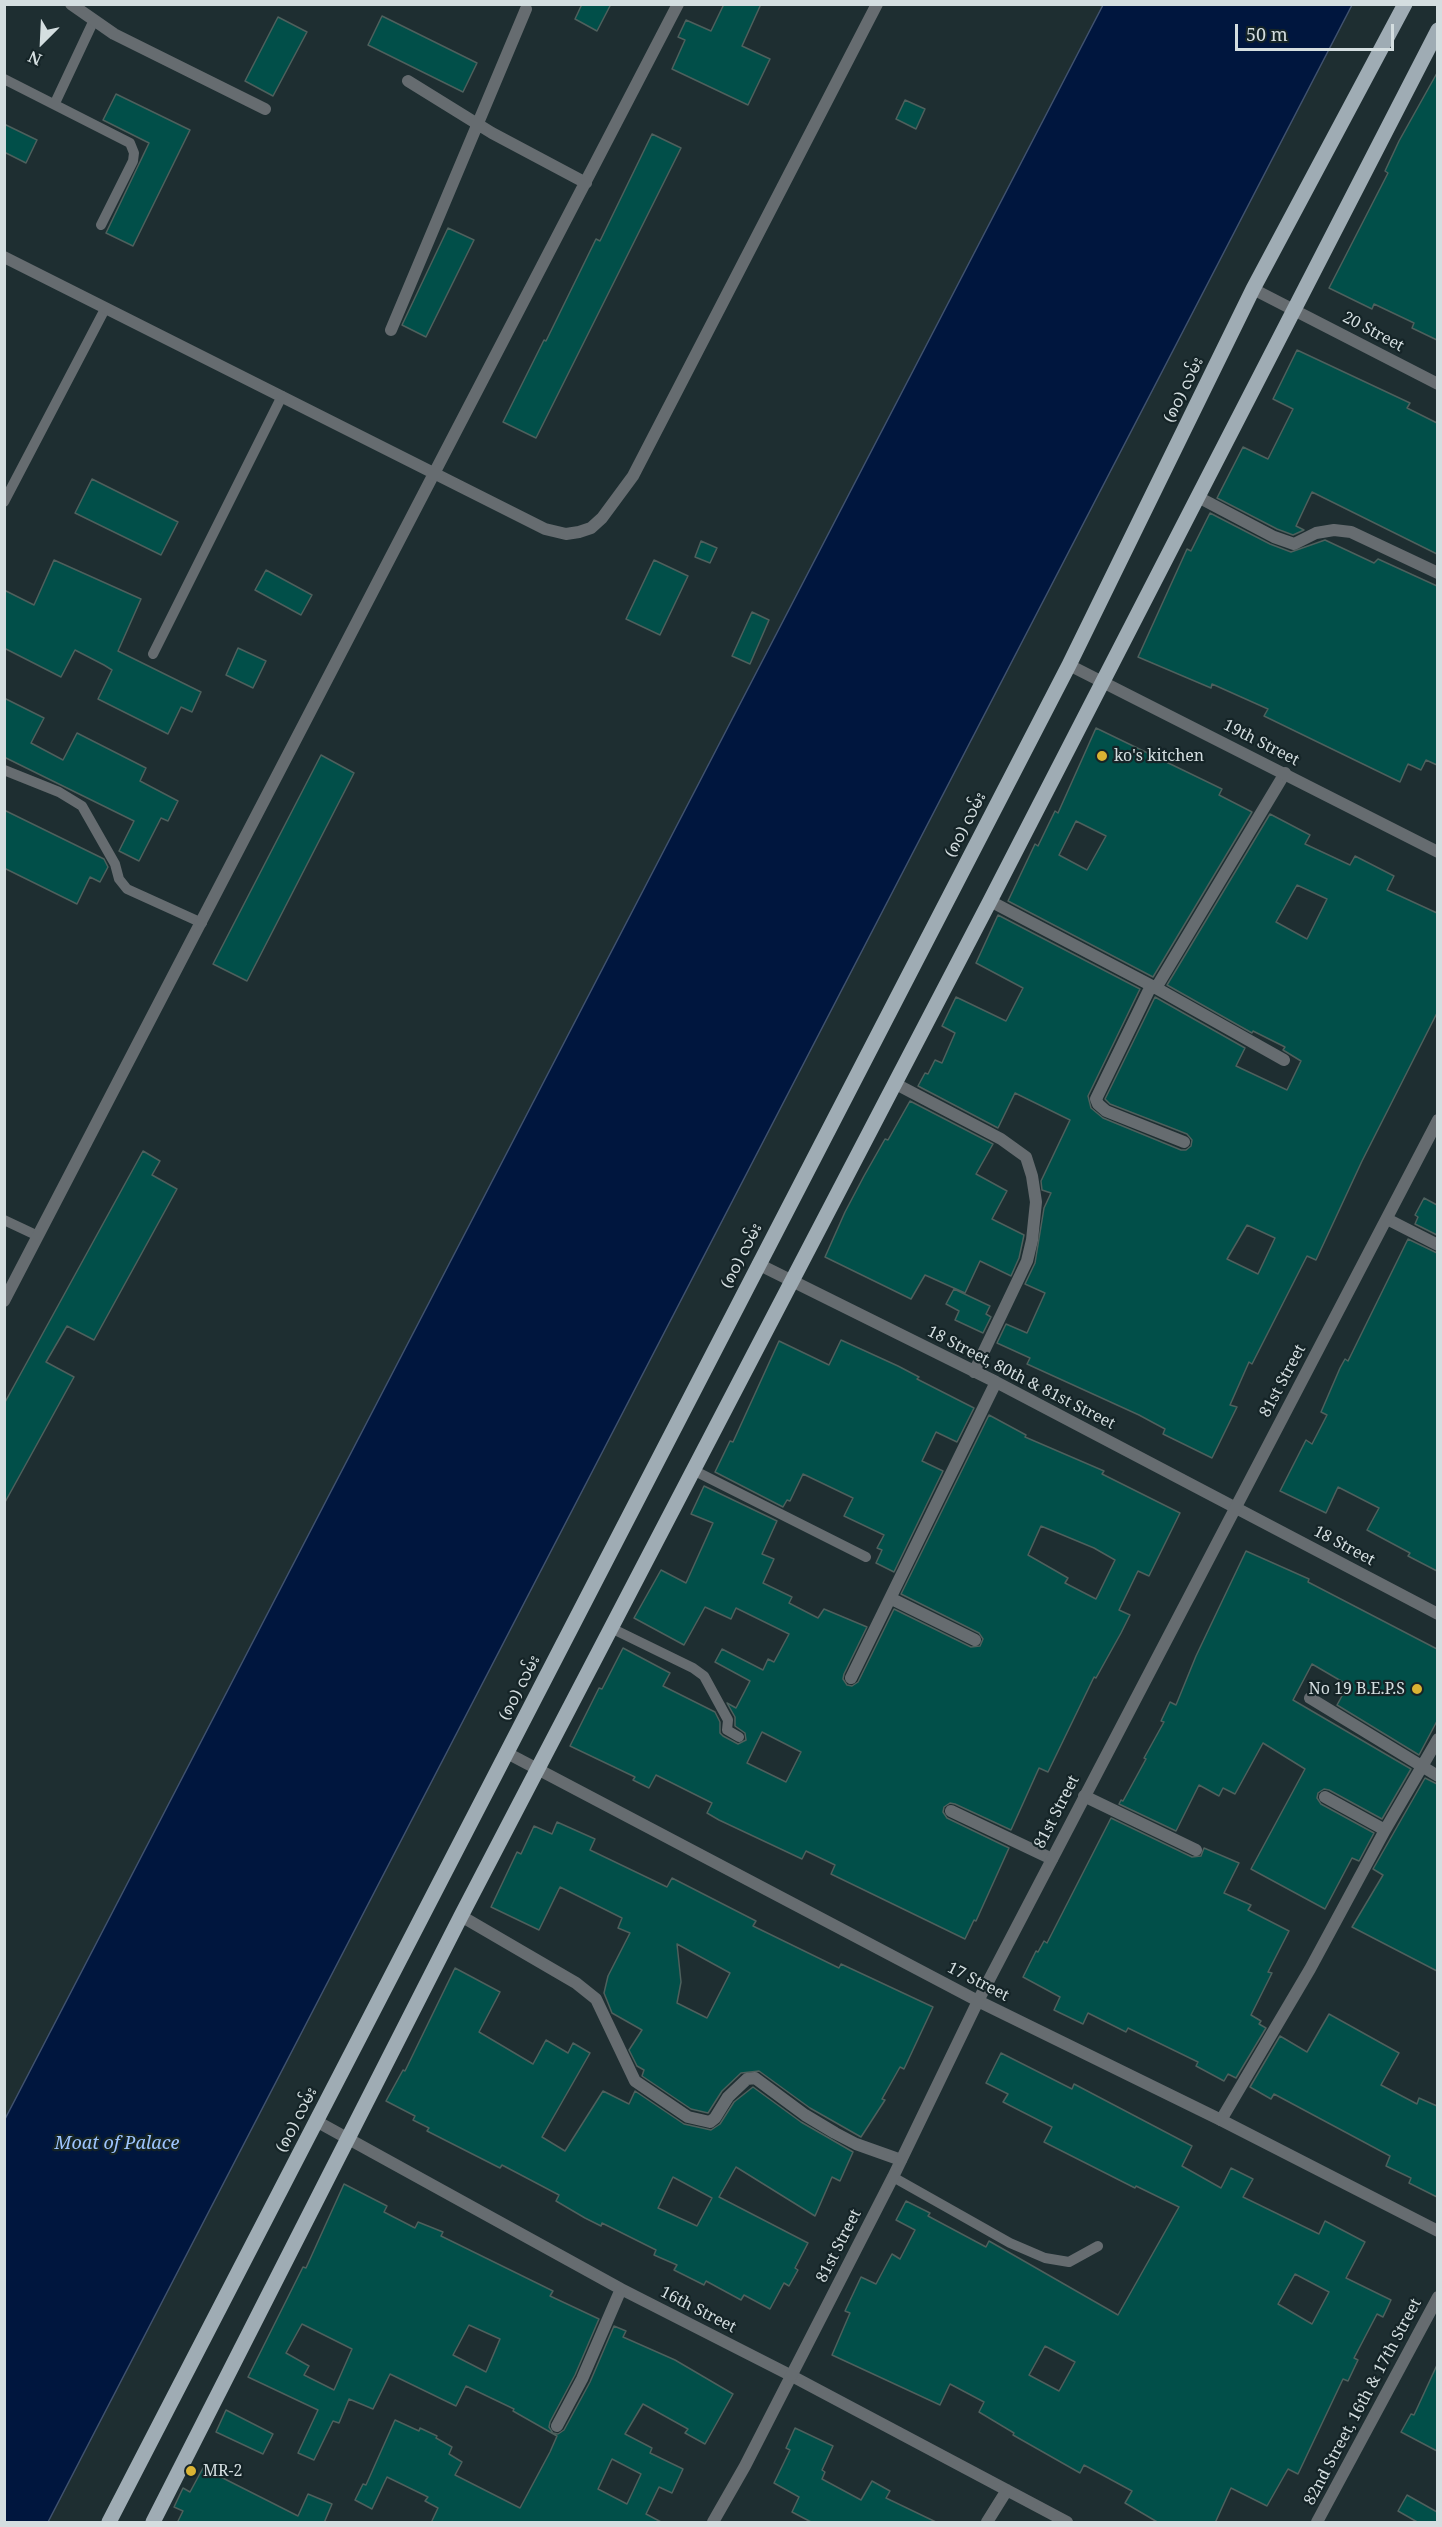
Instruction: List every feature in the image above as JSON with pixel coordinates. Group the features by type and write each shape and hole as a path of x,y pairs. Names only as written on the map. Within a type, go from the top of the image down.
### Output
{"main road":[{"name":"(၈၀) လမ်း","path":"109,2523 758,1264 1070,665 1253,289 1405,4"},
{"path":"153,2523 460,1916 990,901 1437,30"}],"street":[{"path":"71,4 86,8 94,20 114,34 265,109"},
{"path":"4,1301 678,4"},
{"path":"4,257 556,532 579,532 591,528 602,518 633,476 877,4"},
{"path":"391,330 526,9"},
{"path":"408,81 477,124 586,183"},
{"name":"20 Street","path":"1253,289 1437,384"},
{"path":"1198,496 1274,537 1294,544 1316,532 1334,530 1351,532 1437,573"},
{"name":"19th Street","path":"1070,665 1437,852"},
{"path":"1184,1142 1106,1111 1096,1099 1153,987 1285,773"},
{"path":"990,901 1153,987 1284,1060"},
{"path":"894,1083 1001,1139 1026,1157 1032,1176 1036,1202 1027,1261 974,1372"},
{"name":"81st Street","path":"713,2523 893,2177 978,2001 1437,1120"},
{"path":"1387,1219 1437,1245"},
{"path":"758,1264 790,1281"},
{"name":"18 Street, 80th & 81st Street","path":"790,1281 996,1382 1235,1507"},
{"path":"851,1678 996,1382"},
{"name":"18 Street","path":"1235,1507 1437,1614"},
{"path":"891,1599 975,1640"},
{"path":"1310,1698 1437,1776"},
{"path":"1221,2120 1310,1969 1420,1766 1437,1739"},
{"name":"17 Street","path":"507,1753 978,2001 1221,2120 1437,2230"},
{"path":"1084,1796 1196,1850"},
{"path":"1325,1797 1385,1830"},
{"path":"951,1810 1052,1858"},
{"path":"460,1916 576,1983 596,1998 635,2081 688,2117 710,2122 728,2097 747,2079 755,2078 805,2115 835,2133 856,2144 901,2160"},
{"name":"16th Street","path":"316,2121 621,2289 790,2375 1067,2523"},
{"path":"557,2426 582,2379 621,2289"},
{"name":"82nd Street, 16th & 17th Street","path":"1317,2523 1437,2297"},
{"path":"987,2523 1007,2490"}],"lane":[{"path":"55,103 94,20"},
{"path":"4,79 130,143 134,153 127,176 101,225"},
{"path":"4,502 105,309"},
{"path":"153,654 282,396"},
{"path":"4,770 59,792 82,806 115,864 118,879 127,889 202,923"},
{"path":"4,1220 38,1236"},
{"path":"693,1470 866,1557"},
{"path":"611,1628 693,1668 704,1676 728,1720 728,1730 739,1737"},
{"path":"893,2177 1010,2243 1045,2258 1069,2262 1098,2246"}],"water":[{"name":"Moat of Palace","path":"1103,5 1352,5 48,2522 5,2522 5,2119"}],"building":[{"path":"582,4 611,4 597,31 575,19"},
{"path":"724,4 761,4 742,46 770,59 748,105 672,69 685,40 678,37 686,20 711,31"},
{"path":"382,16 477,63 463,92 368,45"},
{"path":"278,17 307,32 273,96 245,81"},
{"path":"1437,73 1437,340 1412,328 1414,323 1374,304 1372,309 1329,288 1388,173 1385,171 1399,141"},
{"path":"116,94 190,130 133,246 106,233 149,143 103,120"},
{"path":"905,100 925,109 916,129 896,119"},
{"path":"4,124 37,140 26,163 4,152"},
{"path":"652,134 681,148 536,438 503,422 596,239 600,241"},
{"path":"448,228 474,240 426,337 402,325"},
{"path":"1297,350 1410,403 1407,408 1437,423 1437,554 1312,492 1296,526 1304,530 1293,535 1217,498 1243,447 1268,459 1293,409 1273,399"},
{"path":"92,479 178,522 161,555 75,513"},
{"path":"1210,513 1270,544 1291,552 1325,540 1374,563 1378,559 1437,586 1437,765 1426,760 1421,770 1408,764 1400,782 1264,716 1268,709 1212,684 1211,688 1138,657 1187,549 1191,551"},
{"path":"701,541 717,548 710,563 695,557"},
{"path":"54,560 141,599 118,651 201,692 192,712 181,707 168,734 98,699 112,670 104,665 75,650 61,677 4,648 4,590 34,605"},
{"path":"654,560 688,576 660,635 626,619"},
{"path":"266,570 312,595 301,615 255,590"},
{"path":"752,612 769,620 750,664 732,656"},
{"path":"238,648 266,661 253,688 226,675"},
{"path":"4,698 44,718 31,743 63,760 77,733 146,768 140,781 178,801 168,821 161,818 139,861 119,851 134,821 4,757"},
{"path":"1096,728 1222,789 1219,795 1252,812 1153,977 1008,901 1035,844 1038,846 1055,811 1058,813","holes":["1076,821 1106,836 1087,870 1059,855"]},
{"path":"321,755 354,773 247,981 213,964"},
{"path":"4,810 104,859 108,867 100,882 90,877 77,904 4,868"},
{"path":"1270,814 1310,835 1305,844 1350,865 1355,856 1394,876 1387,890 1437,913 1437,1013 1362,1161 1316,1260 1307,1256 1252,1364 1249,1362 1230,1405 1237,1407 1212,1458 1163,1434 1165,1429 1139,1415 1027,1364 1030,1358 997,1343 1006,1324 1027,1333 1045,1293 1025,1284 1035,1263 1044,1208 1051,1193 1042,1190 1041,1181 1070,1120 1015,1093 998,1128 918,1086 925,1073 928,1074 935,1060 942,1063 955,1033 942,1026 956,997 1006,1021 1023,988 976,963 998,915 1140,989 1088,1096 1091,1108 1103,1118 1186,1150 1191,1146 1192,1140 1187,1134 1110,1104 1105,1099 1155,997 1245,1048 1236,1066 1287,1090 1301,1061 1283,1050 1285,1047 1253,1031 1252,1033 1167,985","holes":["1297,885 1327,899 1307,939 1276,922","1247,1225 1275,1238 1258,1274 1227,1259"]},
{"path":"910,1101 993,1144 976,1174 1007,1191 992,1219 1024,1235 1019,1258 1011,1276 980,1261 965,1293 925,1275 911,1299 825,1257 864,1176"},
{"path":"143,1151 160,1161 152,1175 177,1189 94,1340 67,1326 46,1362 74,1377 4,1504 4,1404"},
{"path":"1424,1198 1437,1205 1437,1235 1415,1224 1418,1217 1415,1215"},
{"path":"1408,1239 1437,1253 1437,1571 1408,1556 1410,1553 1367,1530 1379,1508 1338,1487 1326,1513 1280,1491 1306,1440 1312,1444 1327,1415 1321,1412 1340,1368 1345,1359 1348,1361"},
{"path":"954,1289 990,1306 986,1314 991,1317 983,1333 955,1320 959,1311 946,1304"},
{"path":"841,1340 898,1366 919,1377 917,1379 974,1408 957,1442 936,1432 922,1461 943,1471 894,1572 876,1563 882,1550 877,1548 884,1535 844,1516 853,1498 803,1474 790,1501 787,1500 783,1507 715,1472 730,1441 733,1442 779,1341 829,1365"},
{"path":"989,1415 1026,1435 1025,1437 1104,1471 1102,1474 1180,1513 1149,1576 1138,1571 1119,1610 1130,1615 1096,1678 1094,1677 1048,1772 1039,1768 1011,1830 955,1804 950,1803 944,1807 943,1812 947,1818 1009,1848 976,1921 974,1920 965,1939 831,1874 835,1865 806,1851 802,1859 719,1820 707,1813 712,1803 656,1775 649,1788 633,1780 635,1777 570,1746 599,1688 602,1689 623,1648 670,1673 663,1686 715,1712 720,1722 720,1733 723,1736 738,1744 746,1740 745,1733 735,1726 735,1717 727,1703 736,1708 750,1681 715,1662 722,1649 763,1670 768,1659 774,1662 789,1634 736,1608 731,1619 705,1607 684,1645 634,1618 661,1570 686,1583 713,1523 691,1514 704,1486 777,1521 762,1554 774,1559 763,1583 792,1597 789,1603 818,1618 824,1609 867,1627 844,1674 843,1679 847,1685 852,1686 858,1682 894,1609 971,1647 980,1646 983,1639 979,1633 901,1594","holes":["1041,1526 1094,1548 1115,1560 1096,1599 1065,1583 1068,1578 1028,1555","762,1732 801,1752 786,1782 747,1763"]},
{"path":"1246,1551 1309,1579 1308,1582 1437,1649 1437,1721 1419,1755 1337,1705 1348,1685 1312,1664 1293,1700 1411,1769 1382,1819 1329,1790 1324,1789 1318,1793 1317,1798 1321,1804 1374,1833 1359,1861 1352,1858 1325,1909 1251,1869 1305,1769 1263,1743 1235,1794 1223,1788 1219,1796 1199,1785 1176,1831 1119,1804 1121,1800 1123,1801 1146,1759 1144,1758 1164,1722 1161,1721 1170,1702 1176,1705 1196,1656"},
{"path":"1425,1778 1437,1784 1437,1971 1352,1927 1383,1875 1373,1869"},
{"path":"1111,1818 1192,1857 1201,1856 1204,1848 1239,1863 1224,1893 1251,1905 1248,1910 1289,1931 1268,1972 1272,1973 1251,2015 1261,2021 1259,2024 1266,2028 1236,2078 1228,2074 1224,2081 1196,2066 1198,2062 1128,2028 1126,2032 1088,2013 1083,2024 1054,2010 1060,1997 1023,1977 1036,1951 1038,1952 1044,1941 1047,1943"},
{"path":"557,1822 595,1839 590,1850 667,1887 672,1878 756,1921 753,1926 839,1968 841,1964 933,2007 904,2069 900,2067 882,2099 885,2100 861,2137 810,2108 759,2071 741,2073 722,2091 708,2113 691,2109 642,2076 644,2070 637,2066 629,2050 642,2030 612,2013 604,1993 608,1976 630,1933 618,1928 622,1918 560,1887 539,1930 491,1907 517,1852 521,1854 534,1826 552,1834","holes":["677,1944 730,1973 707,2018 677,2003 681,1982"]},
{"path":"455,1968 500,1992 479,2032 533,2064 546,2040 568,2053 573,2043 590,2053 542,2137 565,2151 603,2091 629,2104 635,2091 684,2124 711,2130 720,2124 734,2102 753,2087 801,2122 853,2152 840,2181 832,2177 815,2216 736,2167 719,2197 808,2243 789,2286 784,2283 770,2309 744,2295 741,2300 706,2281 704,2285 674,2270 677,2265 654,2255 656,2250 602,2223 601,2226 585,2218 556,2201 559,2195 502,2165 500,2168 427,2131 429,2128 413,2120 415,2116 386,2101 403,2070 405,2071","holes":["673,2177 712,2198 697,2226 658,2208"]},
{"path":"1329,2014 1399,2053 1381,2085 1417,2104 1419,2098 1437,2106 1437,2197 1409,2183 1411,2178 1386,2166 1390,2156 1274,2094 1271,2099 1250,2087 1280,2036 1307,2052"},
{"path":"1001,2053 1072,2089 1074,2084 1192,2146 1182,2166 1221,2188 1231,2168 1253,2179 1243,2197 1319,2234 1325,2221 1365,2242 1346,2278 1391,2300 1383,2317 1377,2314 1354,2358 1358,2360 1348,2381 1343,2379 1298,2474 1288,2469 1267,2506 1231,2488 1215,2523 1159,2523 1125,2503 1132,2491 1084,2465 1080,2473 1013,2435 1014,2433 979,2412 984,2402 950,2384 940,2405 832,2355 850,2313 845,2311 861,2277 876,2284 892,2254 900,2259 915,2230 896,2220 906,2201 930,2213 928,2216 986,2247 989,2241 1118,2315 1179,2207 1136,2186 1135,2188 1044,2142 1052,2127 1003,2102 1008,2094 986,2083","holes":["1295,2274 1329,2292 1312,2324 1278,2304","1045,2346 1075,2362 1059,2391 1029,2375"]},
{"path":"344,2184 387,2206 384,2212 415,2228 418,2222 443,2232 441,2236 553,2291 550,2296 599,2319 575,2375 550,2422 549,2427 553,2433 558,2434 564,2430 590,2382 614,2326 626,2331 623,2337 675,2360 733,2394 705,2444 685,2433 688,2429 643,2404 625,2434 652,2448 650,2453 683,2469 672,2493 659,2487 646,2514 663,2523 431,2523 438,2508 425,2501 428,2497 387,2477 372,2509 355,2500 363,2484 366,2485 395,2420 437,2436 436,2438 452,2447 449,2454 462,2462 455,2475 520,2508 557,2436 513,2411 514,2409 466,2386 456,2406 390,2374 373,2409 349,2399 339,2423 333,2421 314,2460 298,2453 318,2410 248,2377 303,2267 306,2268","holes":["302,2324 352,2349 334,2390 304,2375 309,2366 286,2353","469,2325 500,2339 486,2372 453,2355","612,2459 641,2474 627,2504 598,2489"]},
{"path":"1437,2365 1437,2451 1401,2432 1411,2414 1414,2415"},
{"path":"226,2410 273,2434 263,2454 216,2432"},
{"path":"795,2428 833,2446 822,2470 825,2472 822,2479 861,2500 872,2481 890,2491 886,2498 938,2523 813,2523 792,2512 799,2497 774,2483 790,2450 786,2448"},
{"path":"203,2468 298,2516 308,2494 332,2504 324,2523 177,2523 183,2511 174,2507 183,2488 190,2492"},
{"path":"1407,2495 1437,2512 1437,2523 1419,2523 1398,2511"}],"place":[{"name":"ko's kitchen","path":"1102,756"},
{"name":"No 19 B.E.P.S","path":"1417,1689"},
{"name":"MR-2","path":"191,2471"}]}
